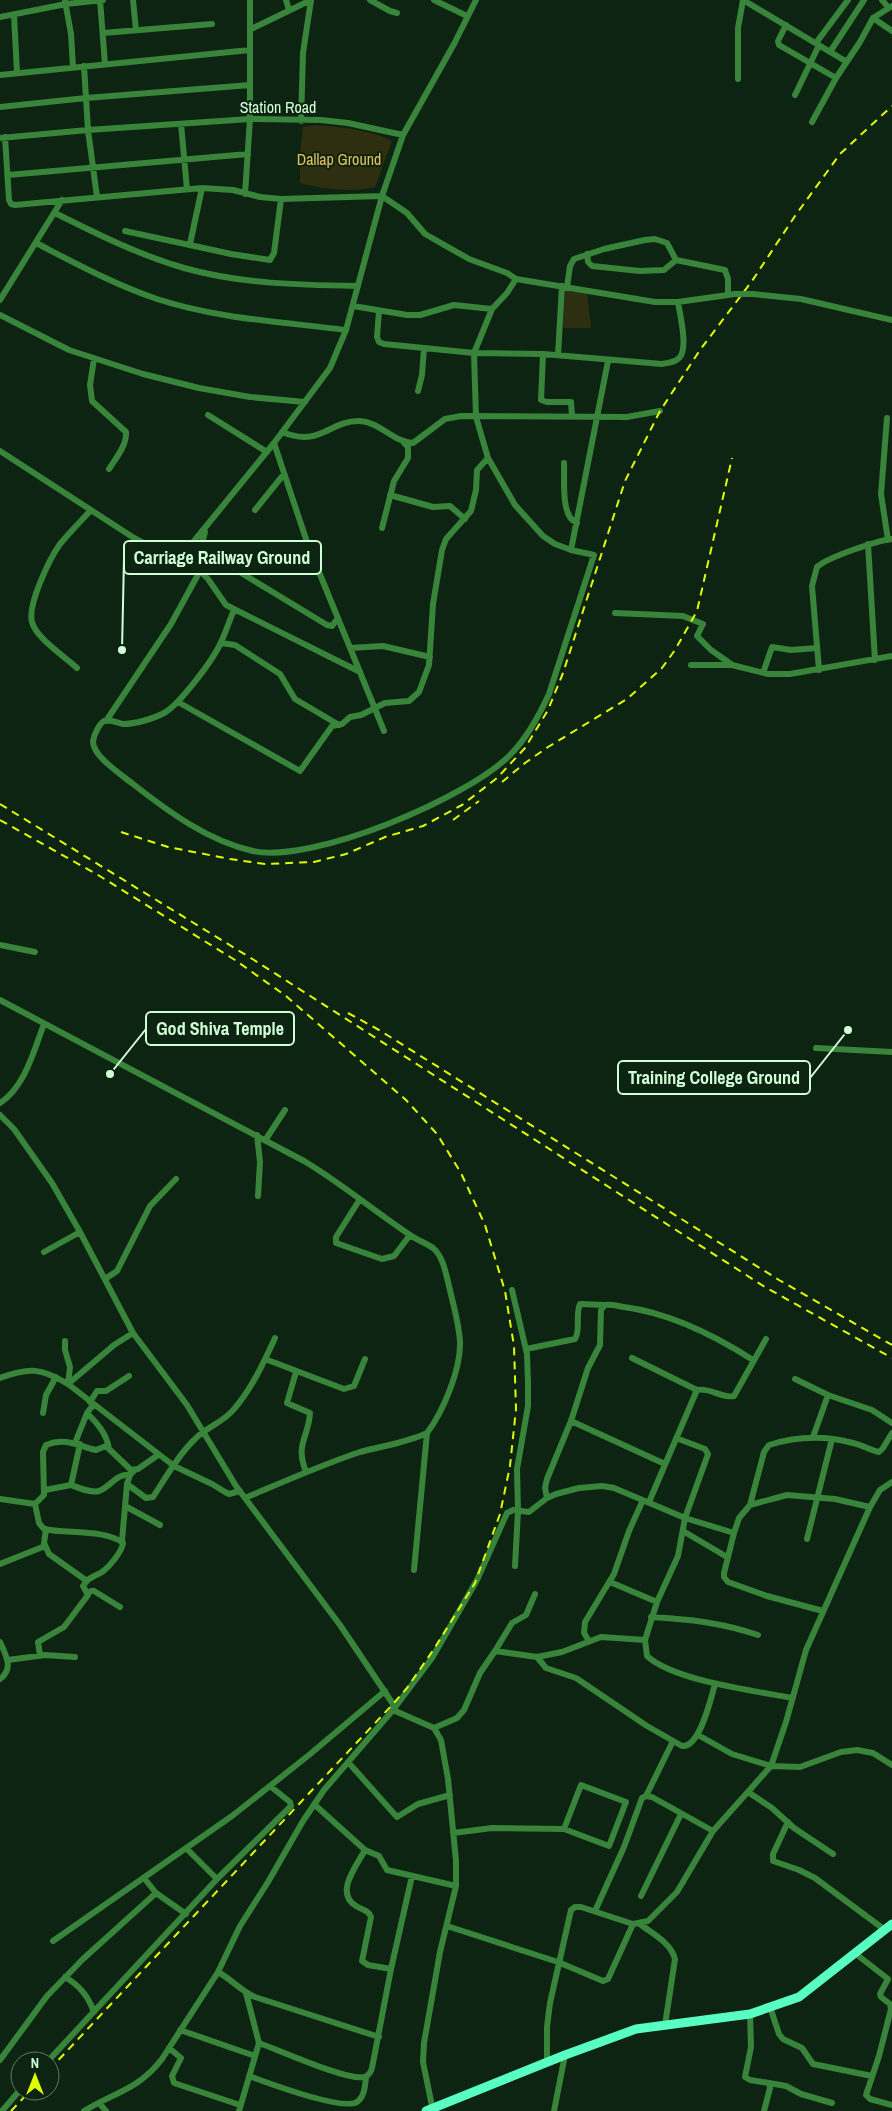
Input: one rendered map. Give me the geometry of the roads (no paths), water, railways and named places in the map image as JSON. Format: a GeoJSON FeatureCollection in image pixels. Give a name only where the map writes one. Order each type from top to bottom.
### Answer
{"type":"FeatureCollection","features":[{"type":"Feature","properties":{"kind":"main road"},"geometry":{"type":"LineString","coordinates":[[430,2110],[547,2062],[636,2029],[750,2014],[800,1997],[889,1927]]}},
{"type":"Feature","properties":{"kind":"street"},"geometry":{"type":"LineString","coordinates":[[0,17],[65,2],[102,0],[105,64]]}},
{"type":"Feature","properties":{"kind":"street"},"geometry":{"type":"LineString","coordinates":[[133,0],[136,30]]}},
{"type":"Feature","properties":{"kind":"street"},"geometry":{"type":"LineString","coordinates":[[245,194],[250,119],[250,0]]}},
{"type":"Feature","properties":{"kind":"street"},"geometry":{"type":"LineString","coordinates":[[286,0],[289,10]]}},
{"type":"Feature","properties":{"kind":"street"},"geometry":{"type":"LineString","coordinates":[[251,29],[311,0],[303,53],[301,121]]}},
{"type":"Feature","properties":{"kind":"street"},"geometry":{"type":"LineString","coordinates":[[370,0],[397,13]]}},
{"type":"Feature","properties":{"kind":"street"},"geometry":{"type":"LineString","coordinates":[[434,0],[467,16]]}},
{"type":"Feature","properties":{"kind":"street"},"geometry":{"type":"LineString","coordinates":[[0,451],[134,538],[158,551],[169,554],[179,553],[190,546],[267,452],[330,368],[346,330],[382,196],[403,135],[476,0]]}},
{"type":"Feature","properties":{"kind":"street"},"geometry":{"type":"LineString","coordinates":[[738,79],[738,28],[743,0],[847,62]]}},
{"type":"Feature","properties":{"kind":"street"},"geometry":{"type":"LineString","coordinates":[[794,94],[818,44],[848,0]]}},
{"type":"Feature","properties":{"kind":"street"},"geometry":{"type":"LineString","coordinates":[[830,52],[864,0]]}},
{"type":"Feature","properties":{"kind":"street"},"geometry":{"type":"LineString","coordinates":[[812,122],[836,78],[860,42],[873,18],[890,6],[882,0]]}},
{"type":"Feature","properties":{"kind":"street"},"geometry":{"type":"LineString","coordinates":[[65,2],[73,67]]}},
{"type":"Feature","properties":{"kind":"street"},"geometry":{"type":"LineString","coordinates":[[14,15],[17,73]]}},
{"type":"Feature","properties":{"kind":"street"},"geometry":{"type":"LineString","coordinates":[[873,18],[892,31]]}},
{"type":"Feature","properties":{"kind":"street"},"geometry":{"type":"LineString","coordinates":[[103,33],[212,24]]}},
{"type":"Feature","properties":{"kind":"street"},"geometry":{"type":"LineString","coordinates":[[786,25],[778,41],[779,45],[836,78]]}},
{"type":"Feature","properties":{"kind":"street"},"geometry":{"type":"LineString","coordinates":[[0,75],[250,50]]}},
{"type":"Feature","properties":{"kind":"street"},"geometry":{"type":"LineString","coordinates":[[84,66],[88,130],[96,197]]}},
{"type":"Feature","properties":{"kind":"street"},"geometry":{"type":"LineString","coordinates":[[0,108],[86,98],[250,85]]}},
{"type":"Feature","properties":{"kind":"street","name":"Station Road"},"geometry":{"type":"LineString","coordinates":[[2,138],[250,119],[348,124],[403,135]]}},
{"type":"Feature","properties":{"kind":"street"},"geometry":{"type":"LineString","coordinates":[[181,124],[187,189]]}},
{"type":"Feature","properties":{"kind":"street"},"geometry":{"type":"LineString","coordinates":[[2,138],[11,204],[202,188],[219,188],[281,199],[382,196],[407,214],[425,234],[469,260],[507,273],[516,279],[655,302],[678,302],[753,294],[801,300],[892,320]]}},
{"type":"Feature","properties":{"kind":"street"},"geometry":{"type":"LineString","coordinates":[[8,175],[248,154]]}},
{"type":"Feature","properties":{"kind":"street"},"geometry":{"type":"LineString","coordinates":[[190,244],[202,188]]}},
{"type":"Feature","properties":{"kind":"street"},"geometry":{"type":"LineString","coordinates":[[125,231],[231,254],[270,260],[274,253],[281,199]]}},
{"type":"Feature","properties":{"kind":"street"},"geometry":{"type":"LineString","coordinates":[[0,300],[62,200]]}},
{"type":"Feature","properties":{"kind":"street"},"geometry":{"type":"LineString","coordinates":[[55,213],[128,249],[185,268],[223,277],[266,283],[358,286]]}},
{"type":"Feature","properties":{"kind":"street"},"geometry":{"type":"LineString","coordinates":[[558,355],[564,286],[574,258],[632,242],[655,238],[667,244],[676,260],[725,270],[731,295]]}},
{"type":"Feature","properties":{"kind":"street"},"geometry":{"type":"LineString","coordinates":[[36,243],[110,280],[157,299],[193,309],[346,330]]}},
{"type":"Feature","properties":{"kind":"street"},"geometry":{"type":"LineString","coordinates":[[587,254],[588,262],[592,266],[624,270],[664,270],[676,260]]}},
{"type":"Feature","properties":{"kind":"street"},"geometry":{"type":"LineString","coordinates":[[234,610],[221,643],[178,702],[163,714],[150,718],[130,723],[106,721],[101,723],[94,735],[93,743],[99,756],[156,802],[208,835],[254,852],[282,852],[313,848],[381,826],[446,797],[488,774],[510,756],[539,716],[549,694],[594,555],[555,544],[543,536],[526,518],[504,488],[488,458],[476,416],[474,353],[492,309],[507,293],[516,279]]}},
{"type":"Feature","properties":{"kind":"street"},"geometry":{"type":"LineString","coordinates":[[379,311],[377,337],[379,342],[384,344],[474,353],[543,354],[662,364],[673,362],[683,352],[684,343],[678,302]]}},
{"type":"Feature","properties":{"kind":"street"},"geometry":{"type":"LineString","coordinates":[[353,306],[420,315],[454,304],[492,309]]}},
{"type":"Feature","properties":{"kind":"street"},"geometry":{"type":"LineString","coordinates":[[0,315],[69,350],[143,374],[199,388],[250,397],[305,402]]}},
{"type":"Feature","properties":{"kind":"street"},"geometry":{"type":"LineString","coordinates":[[418,391],[422,375],[424,348]]}},
{"type":"Feature","properties":{"kind":"street"},"geometry":{"type":"LineString","coordinates":[[543,354],[541,400],[547,402],[571,402],[572,416]]}},
{"type":"Feature","properties":{"kind":"street"},"geometry":{"type":"LineString","coordinates":[[94,359],[90,385],[92,401],[126,432],[124,445],[109,469]]}},
{"type":"Feature","properties":{"kind":"street"},"geometry":{"type":"LineString","coordinates":[[571,550],[608,360]]}},
{"type":"Feature","properties":{"kind":"street"},"geometry":{"type":"LineString","coordinates":[[404,443],[413,443],[445,419],[461,416],[627,417],[660,410]]}},
{"type":"Feature","properties":{"kind":"street"},"geometry":{"type":"LineString","coordinates":[[208,415],[267,452]]}},
{"type":"Feature","properties":{"kind":"street"},"geometry":{"type":"LineString","coordinates":[[818,670],[812,586],[817,567],[868,544],[890,539],[881,494],[887,418]]}},
{"type":"Feature","properties":{"kind":"street"},"geometry":{"type":"LineString","coordinates":[[282,432],[295,437],[306,438],[347,423],[362,421],[370,423],[404,443],[408,447],[408,458],[394,482],[382,528]]}},
{"type":"Feature","properties":{"kind":"street"},"geometry":{"type":"LineString","coordinates":[[274,443],[308,545],[384,730]]}},
{"type":"Feature","properties":{"kind":"street"},"geometry":{"type":"LineString","coordinates":[[178,702],[298,771],[303,769],[328,728],[339,725],[350,717],[385,703],[401,702],[414,698],[423,685],[430,657],[434,599],[442,550],[446,539],[471,511],[478,470],[488,458]]}},
{"type":"Feature","properties":{"kind":"street"},"geometry":{"type":"LineString","coordinates":[[564,463],[567,513],[572,521],[577,522]]}},
{"type":"Feature","properties":{"kind":"street"},"geometry":{"type":"LineString","coordinates":[[255,510],[284,474]]}},
{"type":"Feature","properties":{"kind":"street"},"geometry":{"type":"LineString","coordinates":[[390,494],[433,507],[450,506],[465,519]]}},
{"type":"Feature","properties":{"kind":"street"},"geometry":{"type":"LineString","coordinates":[[77,668],[36,631],[31,614],[32,605],[59,545],[91,510]]}},
{"type":"Feature","properties":{"kind":"street"},"geometry":{"type":"LineString","coordinates":[[207,526],[197,563],[200,571],[212,584],[226,605],[360,672]]}},
{"type":"Feature","properties":{"kind":"street"},"geometry":{"type":"LineString","coordinates":[[868,544],[875,660]]}},
{"type":"Feature","properties":{"kind":"street"},"geometry":{"type":"LineString","coordinates":[[106,721],[171,624],[200,571]]}},
{"type":"Feature","properties":{"kind":"street"},"geometry":{"type":"LineString","coordinates":[[238,571],[327,625],[332,626],[338,618]]}},
{"type":"Feature","properties":{"kind":"street"},"geometry":{"type":"LineString","coordinates":[[615,613],[683,616],[693,619],[702,624],[697,636],[711,650],[732,664]]}},
{"type":"Feature","properties":{"kind":"street"},"geometry":{"type":"LineString","coordinates":[[221,643],[235,645],[280,674],[295,699],[339,725]]}},
{"type":"Feature","properties":{"kind":"street"},"geometry":{"type":"LineString","coordinates":[[350,648],[383,646],[430,657]]}},
{"type":"Feature","properties":{"kind":"street"},"geometry":{"type":"LineString","coordinates":[[764,673],[772,647],[791,650],[817,648]]}},
{"type":"Feature","properties":{"kind":"street"},"geometry":{"type":"LineString","coordinates":[[691,664],[732,664],[764,673],[790,674],[892,656]]}},
{"type":"Feature","properties":{"kind":"street"},"geometry":{"type":"LineString","coordinates":[[0,945],[35,952]]}},
{"type":"Feature","properties":{"kind":"street"},"geometry":{"type":"LineString","coordinates":[[0,1000],[266,1139],[324,1172],[410,1235],[433,1248],[440,1258],[458,1321],[460,1344],[448,1394],[436,1421],[427,1433],[416,1438],[360,1452],[245,1498]]}},
{"type":"Feature","properties":{"kind":"street"},"geometry":{"type":"LineString","coordinates":[[0,1103],[15,1089],[29,1062],[44,1024]]}},
{"type":"Feature","properties":{"kind":"street"},"geometry":{"type":"LineString","coordinates":[[816,1048],[892,1052]]}},
{"type":"Feature","properties":{"kind":"street"},"geometry":{"type":"LineString","coordinates":[[266,1139],[285,1110]]}},
{"type":"Feature","properties":{"kind":"street"},"geometry":{"type":"LineString","coordinates":[[0,1114],[32,1153],[80,1232],[133,1333],[187,1405],[240,1491],[340,1625],[385,1691],[393,1704],[393,1710]]}},
{"type":"Feature","properties":{"kind":"street"},"geometry":{"type":"LineString","coordinates":[[257,1135],[260,1162],[258,1196]]}},
{"type":"Feature","properties":{"kind":"street"},"geometry":{"type":"LineString","coordinates":[[105,1279],[117,1270],[150,1206],[176,1179]]}},
{"type":"Feature","properties":{"kind":"street"},"geometry":{"type":"LineString","coordinates":[[360,1199],[336,1237],[336,1243],[382,1259],[394,1256],[410,1235]]}},
{"type":"Feature","properties":{"kind":"street"},"geometry":{"type":"LineString","coordinates":[[44,1252],[80,1232]]}},
{"type":"Feature","properties":{"kind":"street"},"geometry":{"type":"LineString","coordinates":[[512,1290],[526,1349],[528,1406],[517,1470],[518,1511],[515,1566]]}},
{"type":"Feature","properties":{"kind":"street"},"geometry":{"type":"LineString","coordinates":[[526,1349],[575,1339],[578,1332],[580,1304],[605,1305],[638,1309],[662,1315],[714,1337],[753,1360]]}},
{"type":"Feature","properties":{"kind":"street"},"geometry":{"type":"LineString","coordinates":[[547,1498],[545,1488],[547,1479],[571,1421],[588,1368],[600,1345],[601,1310],[605,1305]]}},
{"type":"Feature","properties":{"kind":"street"},"geometry":{"type":"LineString","coordinates":[[68,1384],[102,1354],[133,1333]]}},
{"type":"Feature","properties":{"kind":"street"},"geometry":{"type":"LineString","coordinates":[[127,1484],[146,1498],[151,1498],[190,1445],[203,1432],[225,1419],[236,1408],[275,1338]]}},
{"type":"Feature","properties":{"kind":"street"},"geometry":{"type":"LineString","coordinates":[[632,1358],[696,1390],[704,1389],[732,1397],[766,1339]]}},
{"type":"Feature","properties":{"kind":"street"},"geometry":{"type":"LineString","coordinates":[[65,1341],[64,1350],[70,1367],[68,1384]]}},
{"type":"Feature","properties":{"kind":"street"},"geometry":{"type":"LineString","coordinates":[[265,1359],[334,1386],[351,1389],[357,1382],[365,1359]]}},
{"type":"Feature","properties":{"kind":"street"},"geometry":{"type":"LineString","coordinates":[[0,1378],[29,1370],[39,1370],[56,1376],[174,1466],[229,1494],[240,1491]]}},
{"type":"Feature","properties":{"kind":"street"},"geometry":{"type":"LineString","coordinates":[[296,1372],[287,1403],[310,1414],[301,1446],[301,1458],[306,1472]]}},
{"type":"Feature","properties":{"kind":"street"},"geometry":{"type":"LineString","coordinates":[[43,1413],[46,1395],[56,1376]]}},
{"type":"Feature","properties":{"kind":"street"},"geometry":{"type":"LineString","coordinates":[[71,1485],[77,1443],[87,1412],[97,1392],[106,1391],[129,1376]]}},
{"type":"Feature","properties":{"kind":"street"},"geometry":{"type":"LineString","coordinates":[[795,1379],[828,1395],[872,1410],[892,1423]]}},
{"type":"Feature","properties":{"kind":"street"},"geometry":{"type":"LineString","coordinates":[[589,1641],[584,1633],[585,1622],[610,1582],[646,1501],[665,1464],[696,1390]]}},
{"type":"Feature","properties":{"kind":"street"},"geometry":{"type":"LineString","coordinates":[[813,1437],[828,1395]]}},
{"type":"Feature","properties":{"kind":"street"},"geometry":{"type":"LineString","coordinates":[[87,1412],[100,1427],[109,1449]]}},
{"type":"Feature","properties":{"kind":"street"},"geometry":{"type":"LineString","coordinates":[[571,1421],[665,1464]]}},
{"type":"Feature","properties":{"kind":"street"},"geometry":{"type":"LineString","coordinates":[[414,1570],[427,1433]]}},
{"type":"Feature","properties":{"kind":"street"},"geometry":{"type":"LineString","coordinates":[[823,1611],[767,1596],[728,1582],[724,1578],[727,1557],[734,1533],[739,1518],[750,1504],[764,1452],[769,1445],[801,1437],[813,1437],[850,1442],[879,1452],[892,1433]]}},
{"type":"Feature","properties":{"kind":"street"},"geometry":{"type":"LineString","coordinates":[[676,1438],[705,1449],[708,1454],[685,1518],[678,1556],[657,1602],[645,1640],[645,1650],[651,1660],[691,1677],[715,1684],[793,1698]]}},
{"type":"Feature","properties":{"kind":"street"},"geometry":{"type":"LineString","coordinates":[[807,1539],[832,1439]]}},
{"type":"Feature","properties":{"kind":"street"},"geometry":{"type":"LineString","coordinates":[[0,1499],[35,1504],[42,1499],[44,1490],[44,1448],[51,1443],[77,1443],[94,1450],[98,1450],[103,1446],[109,1449],[132,1473]]}},
{"type":"Feature","properties":{"kind":"street"},"geometry":{"type":"LineString","coordinates":[[44,1490],[71,1485],[98,1491],[123,1475],[132,1473],[158,1455]]}},
{"type":"Feature","properties":{"kind":"street"},"geometry":{"type":"LineString","coordinates":[[88,1593],[83,1586],[93,1575],[103,1571],[123,1546],[127,1484],[132,1473]]}},
{"type":"Feature","properties":{"kind":"street"},"geometry":{"type":"LineString","coordinates":[[447,1926],[558,1962],[600,1981],[606,1981],[637,1924],[648,1921],[677,1892],[713,1831],[771,1766],[806,1650],[870,1507],[880,1490],[892,1482]]}},
{"type":"Feature","properties":{"kind":"street"},"geometry":{"type":"LineString","coordinates":[[84,2111],[130,2088],[154,2069],[169,2048],[218,1972],[240,1926],[303,1821],[348,1762],[393,1710],[432,1658],[477,1580],[510,1510],[529,1512],[547,1498],[566,1490],[602,1486],[614,1488],[685,1518],[734,1533]]}},
{"type":"Feature","properties":{"kind":"street"},"geometry":{"type":"LineString","coordinates":[[750,1504],[788,1495],[854,1501],[870,1507]]}},
{"type":"Feature","properties":{"kind":"street"},"geometry":{"type":"LineString","coordinates":[[35,1504],[41,1527],[122,1541]]}},
{"type":"Feature","properties":{"kind":"street"},"geometry":{"type":"LineString","coordinates":[[125,1506],[160,1525]]}},
{"type":"Feature","properties":{"kind":"street"},"geometry":{"type":"LineString","coordinates":[[46,1529],[45,1546],[49,1554],[76,1571],[87,1581]]}},
{"type":"Feature","properties":{"kind":"street"},"geometry":{"type":"LineString","coordinates":[[683,1531],[727,1557]]}},
{"type":"Feature","properties":{"kind":"street"},"geometry":{"type":"LineString","coordinates":[[0,1564],[45,1546]]}},
{"type":"Feature","properties":{"kind":"street"},"geometry":{"type":"LineString","coordinates":[[610,1582],[657,1602]]}},
{"type":"Feature","properties":{"kind":"street"},"geometry":{"type":"LineString","coordinates":[[40,1655],[38,1642],[64,1627],[88,1593],[92,1591],[120,1607]]}},
{"type":"Feature","properties":{"kind":"street"},"geometry":{"type":"LineString","coordinates":[[434,1728],[449,1723],[464,1710],[480,1673],[512,1623],[526,1615],[535,1594]]}},
{"type":"Feature","properties":{"kind":"street"},"geometry":{"type":"LineString","coordinates":[[652,1618],[702,1620],[720,1623],[758,1635]]}},
{"type":"Feature","properties":{"kind":"street"},"geometry":{"type":"LineString","coordinates":[[495,1652],[536,1656],[562,1652],[601,1637],[645,1640]]}},
{"type":"Feature","properties":{"kind":"street"},"geometry":{"type":"LineString","coordinates":[[0,1642],[8,1660],[7,1672],[0,1679]]}},
{"type":"Feature","properties":{"kind":"street"},"geometry":{"type":"LineString","coordinates":[[8,1660],[40,1655],[75,1657]]}},
{"type":"Feature","properties":{"kind":"street"},"geometry":{"type":"LineString","coordinates":[[536,1656],[546,1668],[576,1678],[647,1726],[686,1747],[698,1735],[715,1684]]}},
{"type":"Feature","properties":{"kind":"street"},"geometry":{"type":"LineString","coordinates":[[53,1941],[186,1848],[270,1786],[385,1691]]}},
{"type":"Feature","properties":{"kind":"street"},"geometry":{"type":"LineString","coordinates":[[393,1710],[434,1728],[441,1740],[450,1795],[457,1868],[456,1886],[424,2043],[423,2062],[430,2110]]}},
{"type":"Feature","properties":{"kind":"street"},"geometry":{"type":"LineString","coordinates":[[698,1735],[732,1754],[771,1766],[800,1767],[840,1752],[857,1750],[874,1753],[892,1764]]}},
{"type":"Feature","properties":{"kind":"street"},"geometry":{"type":"LineString","coordinates":[[595,1911],[624,1847],[642,1798],[646,1796],[673,1741]]}},
{"type":"Feature","properties":{"kind":"street"},"geometry":{"type":"LineString","coordinates":[[348,1762],[397,1817],[418,1804],[450,1795]]}},
{"type":"Feature","properties":{"kind":"street"},"geometry":{"type":"LineString","coordinates":[[453,1833],[492,1828],[564,1829],[609,1846],[626,1802],[580,1784],[564,1829]]}},
{"type":"Feature","properties":{"kind":"street"},"geometry":{"type":"LineString","coordinates":[[57,2051],[217,1879],[291,1806],[290,1802],[270,1786]]}},
{"type":"Feature","properties":{"kind":"street"},"geometry":{"type":"LineString","coordinates":[[748,1792],[833,1854]]}},
{"type":"Feature","properties":{"kind":"street"},"geometry":{"type":"LineString","coordinates":[[646,1796],[652,1796],[713,1831]]}},
{"type":"Feature","properties":{"kind":"street"},"geometry":{"type":"LineString","coordinates":[[315,1805],[365,1850],[379,1856],[387,1870],[456,1886]]}},
{"type":"Feature","properties":{"kind":"street"},"geometry":{"type":"LineString","coordinates":[[641,1896],[681,1814]]}},
{"type":"Feature","properties":{"kind":"street"},"geometry":{"type":"LineString","coordinates":[[788,1822],[773,1854],[773,1861],[815,1878],[889,1927]]}},
{"type":"Feature","properties":{"kind":"street"},"geometry":{"type":"LineString","coordinates":[[186,1848],[217,1879]]}},
{"type":"Feature","properties":{"kind":"street"},"geometry":{"type":"LineString","coordinates":[[365,1850],[350,1878],[346,1891],[354,1905],[367,1912],[371,1918],[362,1961],[368,1965],[391,1969]]}},
{"type":"Feature","properties":{"kind":"street"},"geometry":{"type":"LineString","coordinates":[[249,2076],[308,2096],[352,2104],[359,2101],[363,2095],[366,2076],[372,2068],[391,1969],[412,1876]]}},
{"type":"Feature","properties":{"kind":"street"},"geometry":{"type":"LineString","coordinates":[[144,1878],[156,1894],[186,1914]]}},
{"type":"Feature","properties":{"kind":"street"},"geometry":{"type":"LineString","coordinates":[[0,2060],[41,2004],[65,1977],[156,1894]]}},
{"type":"Feature","properties":{"kind":"street"},"geometry":{"type":"LineString","coordinates":[[547,2062],[546,2027],[558,1962],[571,1910],[575,1907],[581,1907],[637,1924],[673,1951],[675,1959],[665,2025]]}},
{"type":"Feature","properties":{"kind":"street"},"geometry":{"type":"LineString","coordinates":[[856,1954],[888,1979],[880,1996],[891,2006],[866,2093],[867,2098],[892,2105]]}},
{"type":"Feature","properties":{"kind":"street"},"geometry":{"type":"LineString","coordinates":[[218,1972],[246,1993],[379,2037]]}},
{"type":"Feature","properties":{"kind":"street"},"geometry":{"type":"LineString","coordinates":[[65,1977],[78,1985],[86,1995],[94,2012]]}},
{"type":"Feature","properties":{"kind":"street"},"geometry":{"type":"LineString","coordinates":[[169,2048],[180,2058],[172,2076],[174,2083],[239,2108],[259,2043],[246,1993]]}},
{"type":"Feature","properties":{"kind":"street"},"geometry":{"type":"LineString","coordinates":[[770,2007],[779,2034],[783,2039],[802,2048],[813,2064],[872,2076]]}},
{"type":"Feature","properties":{"kind":"street"},"geometry":{"type":"LineString","coordinates":[[750,2014],[751,2047],[745,2077],[750,2080],[786,2086],[801,2094],[832,2103]]}},
{"type":"Feature","properties":{"kind":"street"},"geometry":{"type":"LineString","coordinates":[[180,2030],[255,2056]]}},
{"type":"Feature","properties":{"kind":"street"},"geometry":{"type":"LineString","coordinates":[[259,2043],[339,2072],[359,2077],[366,2076]]}},
{"type":"Feature","properties":{"kind":"street"},"geometry":{"type":"LineString","coordinates":[[554,2111],[565,2055]]}},
{"type":"Feature","properties":{"kind":"street"},"geometry":{"type":"LineString","coordinates":[[764,2111],[770,2088],[769,2083]]}},
{"type":"Feature","properties":{"kind":"street"},"geometry":{"type":"LineString","coordinates":[[2,2111],[11,2101]]}},
{"type":"Feature","properties":{"kind":"street"},"geometry":{"type":"LineString","coordinates":[[99,2103],[106,2111]]}},
{"type":"Feature","properties":{"kind":"railway"},"geometry":{"type":"LineString","coordinates":[[121,832],[168,847],[230,859],[265,864],[314,862],[346,854],[385,837],[423,826],[462,805],[497,778],[525,748],[548,710],[563,673],[625,481],[660,411],[700,350],[752,281],[795,216],[840,154],[892,106]]}},
{"type":"Feature","properties":{"kind":"railway"},"geometry":{"type":"LineString","coordinates":[[502,782],[548,747],[627,699],[662,668],[675,650],[697,611],[732,458]]}},
{"type":"Feature","properties":{"kind":"railway"},"geometry":{"type":"LineString","coordinates":[[453,820],[479,801]]}},
{"type":"Feature","properties":{"kind":"railway"},"geometry":{"type":"LineString","coordinates":[[0,804],[254,960],[765,1287],[892,1358]]}},
{"type":"Feature","properties":{"kind":"railway"},"geometry":{"type":"LineString","coordinates":[[0,820],[98,875],[235,960],[286,996],[406,1100],[437,1134],[461,1173],[485,1225],[505,1291],[514,1346],[516,1409],[510,1466],[500,1514],[475,1583],[434,1649],[407,1688],[393,1704],[60,2058]]}},
{"type":"Feature","properties":{"kind":"railway"},"geometry":{"type":"LineString","coordinates":[[348,1013],[379,1030],[779,1280],[892,1345]]}},
{"type":"Feature","properties":{"kind":"railway"},"geometry":{"type":"LineString","coordinates":[[11,2111],[20,2101]]}},
{"type":"Feature","properties":{"kind":"place","name":"Carriage Railway Ground"},"geometry":{"type":"Point","coordinates":[122,650]}},
{"type":"Feature","properties":{"kind":"place","name":"Training College Ground"},"geometry":{"type":"Point","coordinates":[848,1030]}},
{"type":"Feature","properties":{"kind":"place","name":"God Shiva Temple"},"geometry":{"type":"Point","coordinates":[110,1074]}},
{"type":"Feature","properties":{"kind":"park label","name":"Dallap Ground"},"geometry":{"type":"Point","coordinates":[339,159]}}]}
